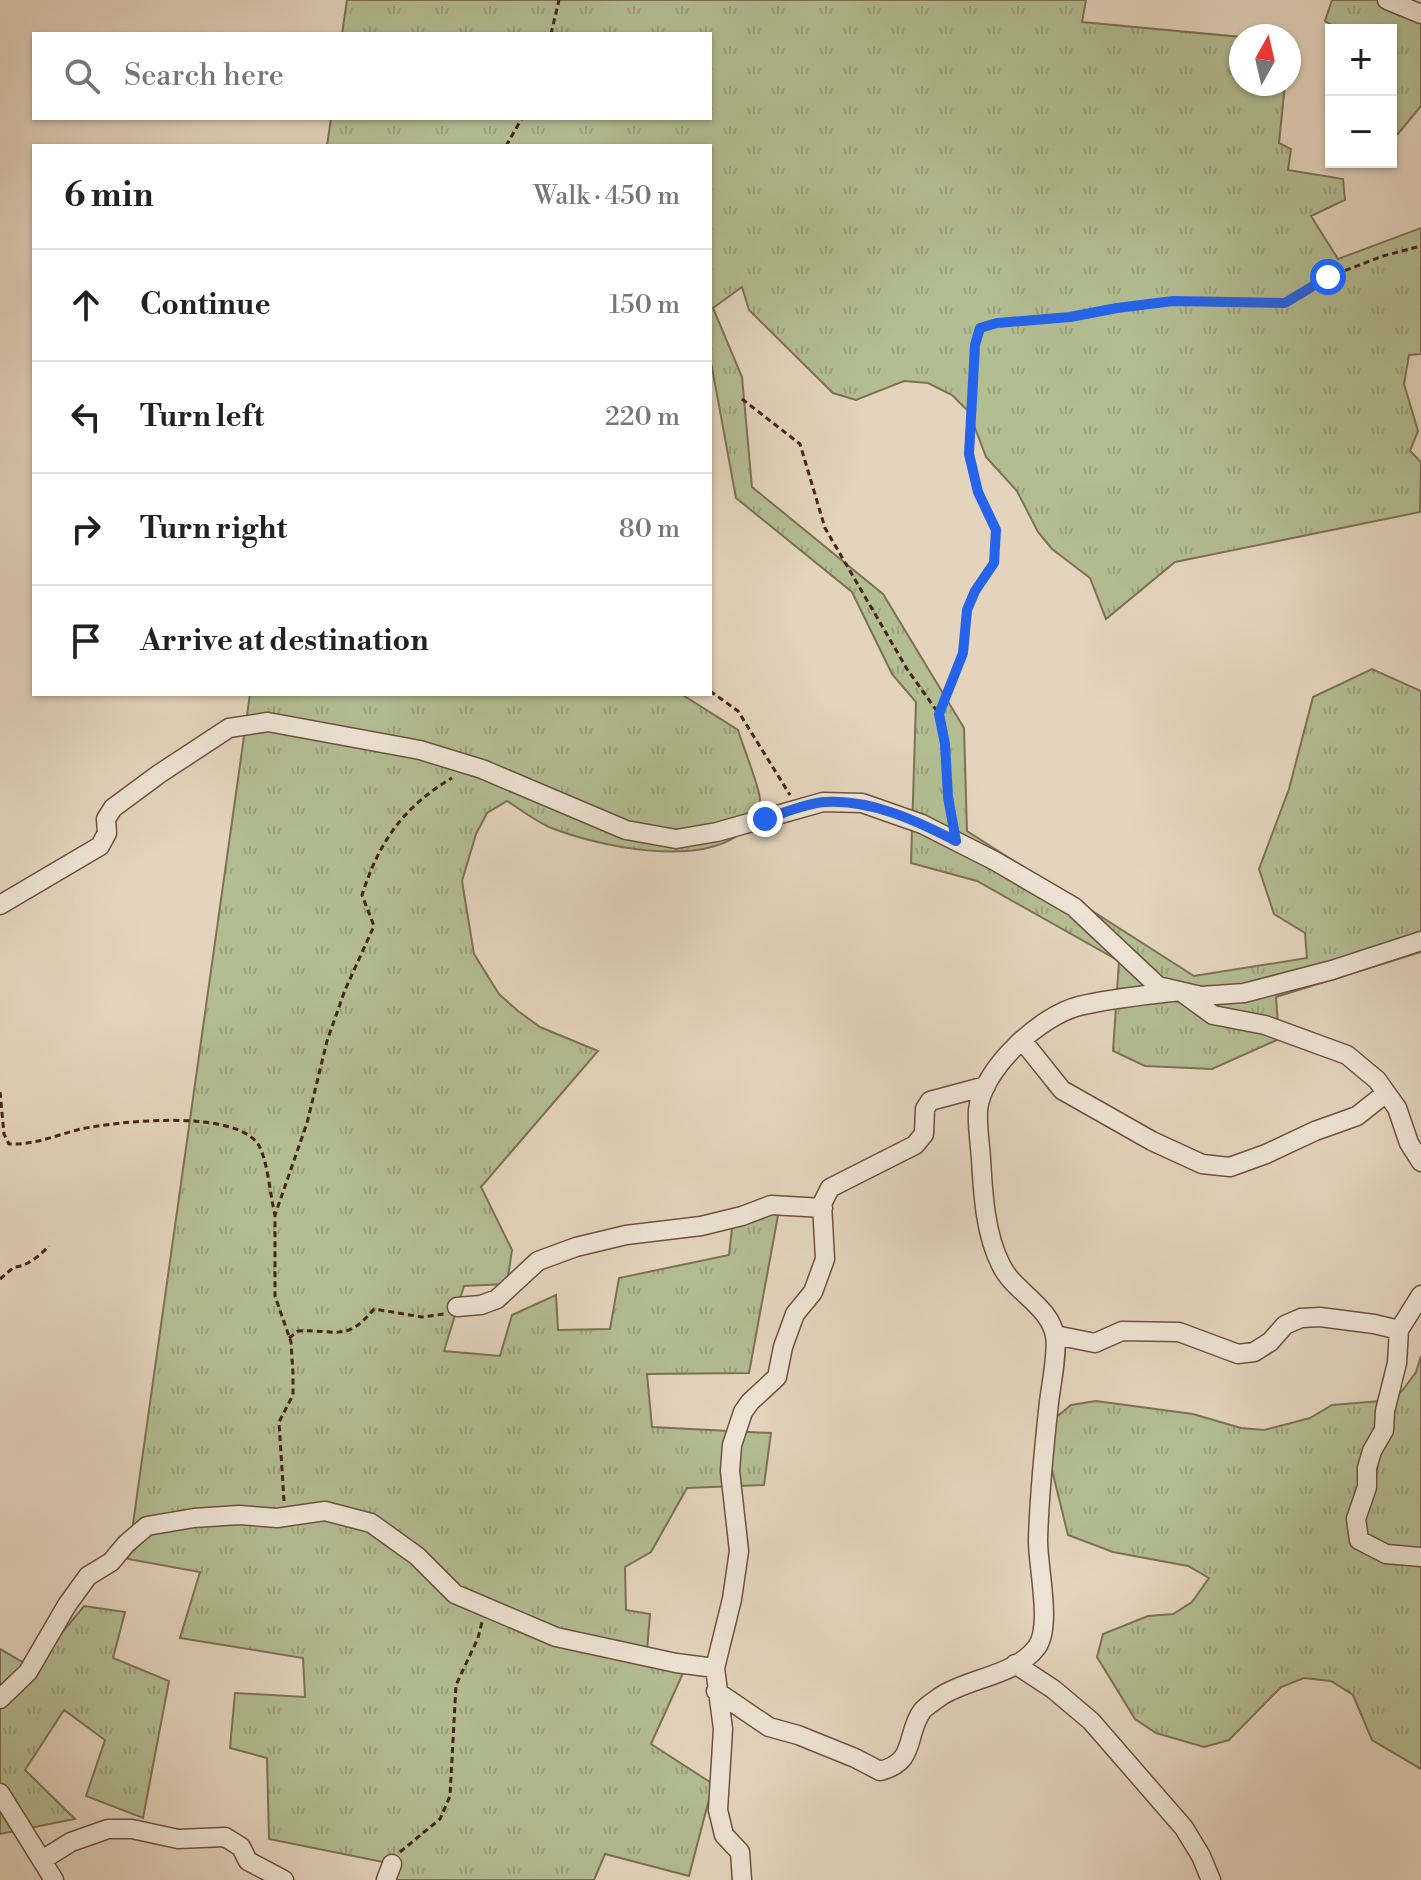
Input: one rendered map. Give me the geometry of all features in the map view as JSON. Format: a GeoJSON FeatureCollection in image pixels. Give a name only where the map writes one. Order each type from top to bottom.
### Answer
{"type":"FeatureCollection","features":[{"type":"Feature","properties":{"kind":"street"},"geometry":{"type":"LineString","coordinates":[[1387,0],[1421,14]]}},
{"type":"Feature","properties":{"kind":"street"},"geometry":{"type":"LineString","coordinates":[[0,905],[100,846],[107,833],[106,819],[113,808],[159,774],[229,728],[268,722],[420,750],[473,766],[626,830],[676,839],[717,832],[823,802],[862,803],[922,824],[1074,907],[1158,986],[1201,996],[1244,993],[1332,970],[1421,941]]}},
{"type":"Feature","properties":{"kind":"street"},"geometry":{"type":"LineString","coordinates":[[716,1691],[769,1727],[798,1735],[880,1771],[895,1768],[907,1752],[922,1711],[941,1696],[968,1682],[1024,1661],[1038,1645],[1045,1625],[1038,1563],[1039,1509],[1055,1335],[1041,1309],[1018,1288],[1001,1266],[990,1234],[982,1180],[978,1110],[986,1086],[1003,1059],[1031,1032],[1076,1007],[1180,991],[1213,1015],[1265,1025],[1347,1055],[1377,1080],[1397,1108],[1409,1143],[1421,1162]]}},
{"type":"Feature","properties":{"kind":"street"},"geometry":{"type":"LineString","coordinates":[[1022,1040],[1062,1090],[1152,1141],[1202,1164],[1230,1167],[1266,1154],[1357,1116],[1386,1093]]}},
{"type":"Feature","properties":{"kind":"street"},"geometry":{"type":"LineString","coordinates":[[742,1880],[740,1852],[724,1835],[718,1810],[723,1729],[715,1668],[732,1599],[739,1551],[730,1471],[732,1445],[743,1412],[777,1377],[783,1347],[795,1314],[813,1292],[825,1259],[823,1208],[830,1188],[915,1145],[924,1134],[925,1109],[930,1101],[986,1086]]}},
{"type":"Feature","properties":{"kind":"street"},"geometry":{"type":"LineString","coordinates":[[457,1307],[481,1305],[497,1299],[538,1261],[576,1247],[626,1235],[701,1226],[771,1205],[823,1208]]}},
{"type":"Feature","properties":{"kind":"street"},"geometry":{"type":"LineString","coordinates":[[1421,1295],[1399,1330],[1397,1363],[1385,1411],[1384,1430],[1372,1451],[1367,1468],[1367,1487],[1356,1519],[1359,1540],[1386,1554],[1421,1557]]}},
{"type":"Feature","properties":{"kind":"street"},"geometry":{"type":"LineString","coordinates":[[1055,1335],[1095,1343],[1122,1331],[1179,1332],[1238,1354],[1254,1352],[1270,1342],[1285,1325],[1301,1318],[1320,1317],[1399,1330]]}},
{"type":"Feature","properties":{"kind":"street"},"geometry":{"type":"LineString","coordinates":[[0,1699],[28,1672],[67,1605],[88,1576],[111,1562],[147,1526],[194,1518],[239,1515],[277,1518],[325,1511],[371,1523],[417,1556],[455,1594],[556,1637],[676,1663],[715,1668]]}},
{"type":"Feature","properties":{"kind":"street"},"geometry":{"type":"LineString","coordinates":[[1015,1664],[1053,1689],[1091,1721],[1184,1828],[1211,1880]]}},
{"type":"Feature","properties":{"kind":"street"},"geometry":{"type":"LineString","coordinates":[[0,1793],[54,1880]]}},
{"type":"Feature","properties":{"kind":"street"},"geometry":{"type":"LineString","coordinates":[[42,1860],[71,1842],[108,1829],[132,1829],[178,1839],[225,1837],[241,1847],[248,1861],[284,1880]]}},
{"type":"Feature","properties":{"kind":"path"},"geometry":{"type":"LineString","coordinates":[[551,32],[559,0]]}},
{"type":"Feature","properties":{"kind":"path"},"geometry":{"type":"LineString","coordinates":[[507,144],[521,120]]}},
{"type":"Feature","properties":{"kind":"path"},"geometry":{"type":"LineString","coordinates":[[939,714],[963,653],[967,610],[975,591],[994,563],[996,530],[978,492],[969,454],[975,345],[980,328],[997,323],[1070,317],[1173,301],[1285,303],[1328,277],[1383,256],[1421,246]]}},
{"type":"Feature","properties":{"kind":"path"},"geometry":{"type":"LineString","coordinates":[[742,399],[800,444],[825,528],[907,669],[939,714],[956,841]]}},
{"type":"Feature","properties":{"kind":"path"},"geometry":{"type":"LineString","coordinates":[[712,692],[738,711],[798,809]]}},
{"type":"Feature","properties":{"kind":"path"},"geometry":{"type":"LineString","coordinates":[[275,1215],[307,1123],[327,1041],[345,990],[374,926],[362,895],[371,867],[389,835],[412,807],[473,766]]}},
{"type":"Feature","properties":{"kind":"path"},"geometry":{"type":"LineString","coordinates":[[0,1092],[4,1134],[9,1144],[27,1145],[80,1129],[181,1119],[245,1131],[259,1145],[275,1215],[275,1296],[289,1338],[293,1395],[279,1422],[283,1498],[287,1516]]}},
{"type":"Feature","properties":{"kind":"path"},"geometry":{"type":"LineString","coordinates":[[0,1279],[14,1267],[34,1259],[49,1246]]}},
{"type":"Feature","properties":{"kind":"path"},"geometry":{"type":"LineString","coordinates":[[289,1338],[298,1331],[338,1333],[354,1330],[374,1309],[422,1317],[441,1315],[457,1307]]}},
{"type":"Feature","properties":{"kind":"path"},"geometry":{"type":"LineString","coordinates":[[389,1872],[401,1850],[440,1819],[450,1796],[456,1685],[478,1638],[485,1607]]}},
{"type":"Feature","properties":{"kind":"green space"},"geometry":{"type":"Polygon","coordinates":[[[347,0],[1086,0],[1082,22],[1229,36],[1229,96],[1284,96],[1279,143],[1291,149],[1288,170],[1343,179],[1345,200],[1311,216],[1338,259],[1421,228],[1421,354],[1409,355],[1404,384],[1418,431],[1410,451],[1421,462],[1420,512],[1175,562],[1106,619],[1090,578],[1052,549],[1038,532],[1017,491],[986,457],[969,412],[952,395],[928,383],[904,381],[856,400],[833,393],[749,310],[742,287],[713,308],[742,377],[752,487],[883,594],[964,728],[967,831],[1194,976],[1307,958],[1305,933],[1274,914],[1259,869],[1289,789],[1313,697],[1372,669],[1421,691],[1421,952],[1276,997],[1279,1039],[1212,1069],[1145,1066],[1113,1051],[1119,961],[977,881],[911,863],[916,702],[892,674],[852,592],[736,498],[712,368],[712,144],[327,144],[331,120],[712,120],[712,32],[342,32],[347,0]]]}},
{"type":"Feature","properties":{"kind":"green space"},"geometry":{"type":"Polygon","coordinates":[[[1332,0],[1410,0],[1421,5],[1421,106],[1398,134],[1397,24],[1330,24],[1325,21],[1332,0]]]}},
{"type":"Feature","properties":{"kind":"green space"},"geometry":{"type":"Polygon","coordinates":[[[250,696],[684,696],[738,730],[760,804],[746,828],[725,843],[676,851],[620,847],[549,827],[507,801],[487,813],[476,834],[462,881],[474,954],[499,994],[540,1027],[598,1051],[481,1187],[512,1250],[507,1284],[464,1286],[444,1351],[500,1356],[512,1315],[556,1295],[558,1330],[610,1329],[619,1278],[729,1255],[734,1211],[779,1210],[749,1373],[647,1374],[652,1427],[771,1433],[764,1485],[687,1488],[651,1552],[625,1567],[626,1610],[650,1614],[646,1663],[684,1671],[651,1744],[713,1784],[689,1876],[605,1854],[594,1880],[396,1880],[398,1865],[269,1839],[267,1758],[230,1748],[235,1693],[305,1697],[303,1658],[180,1638],[200,1572],[128,1559],[250,696]]]}},
{"type":"Feature","properties":{"kind":"green space"},"geometry":{"type":"Polygon","coordinates":[[[1421,1356],[1421,1769],[1372,1740],[1353,1695],[1331,1681],[1304,1678],[1281,1687],[1229,1740],[1204,1747],[1156,1733],[1135,1719],[1097,1657],[1103,1634],[1148,1616],[1173,1614],[1192,1602],[1209,1578],[1188,1566],[1113,1552],[1068,1535],[1051,1466],[1054,1419],[1071,1405],[1096,1401],[1193,1414],[1241,1428],[1264,1430],[1310,1418],[1332,1405],[1381,1401],[1402,1391],[1416,1372],[1421,1356]]]}},
{"type":"Feature","properties":{"kind":"green space"},"geometry":{"type":"Polygon","coordinates":[[[84,1606],[125,1612],[113,1658],[169,1681],[143,1818],[86,1796],[105,1740],[64,1710],[25,1770],[75,1819],[0,1834],[0,1649],[33,1668],[84,1606]]]}},
{"type":"Feature","properties":{"kind":"route"},"geometry":{"type":"LineString","coordinates":[[765,819],[823,802],[862,803],[922,824],[956,841],[939,714],[963,653],[967,610],[975,591],[994,563],[996,530],[978,492],[969,454],[970,401],[975,345],[980,328],[997,323],[1070,317],[1173,301],[1285,303],[1328,277]]}}]}
